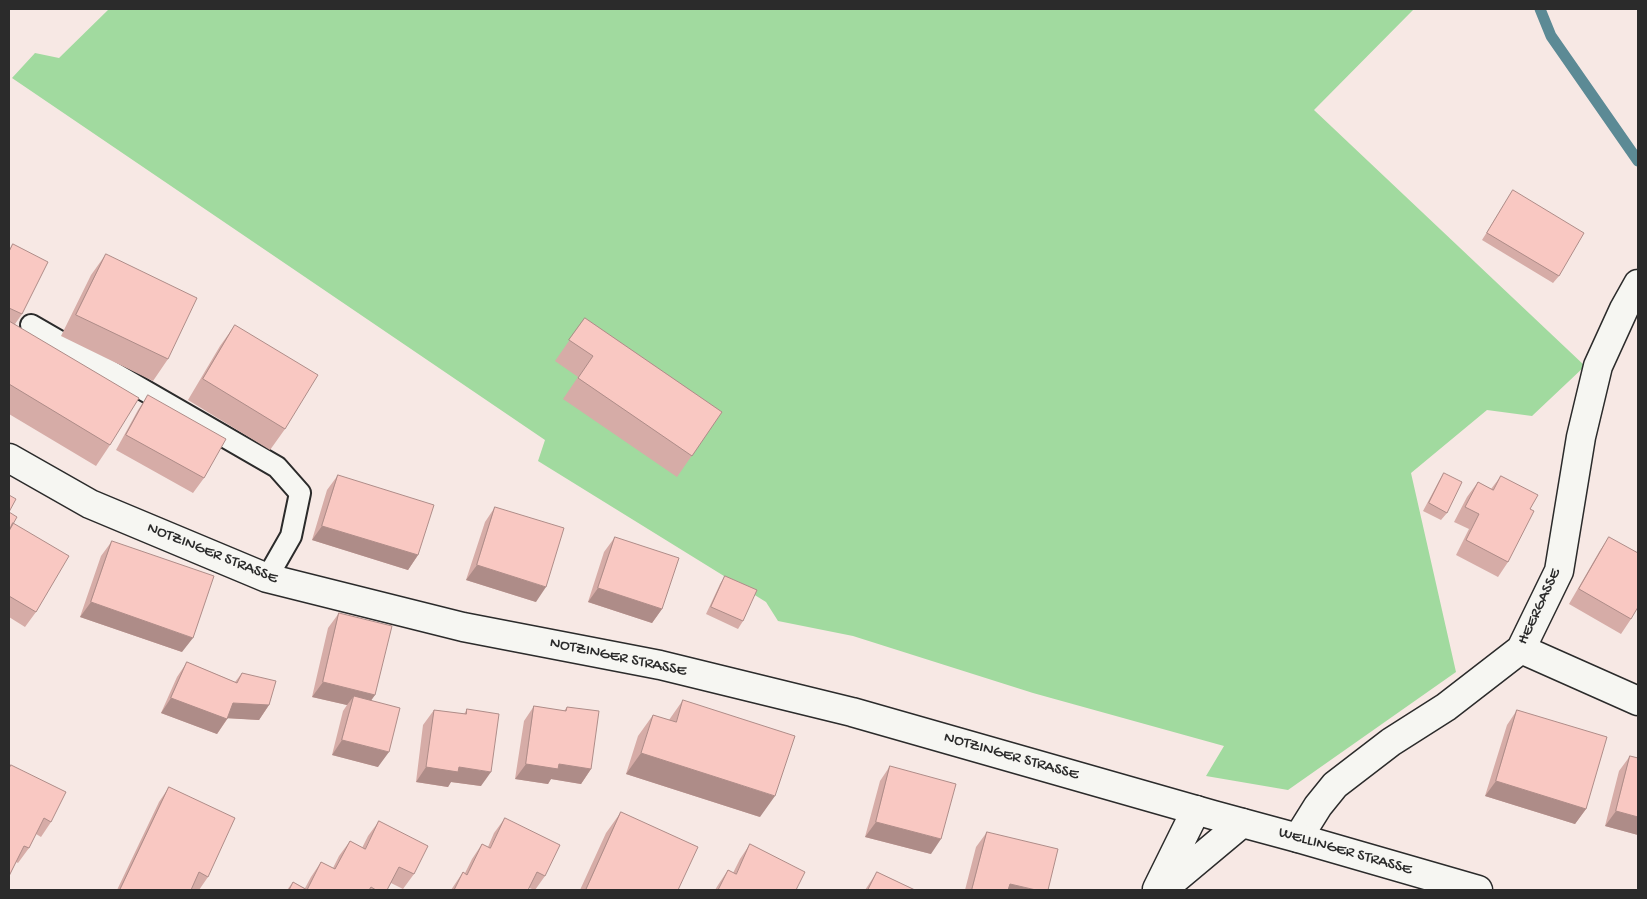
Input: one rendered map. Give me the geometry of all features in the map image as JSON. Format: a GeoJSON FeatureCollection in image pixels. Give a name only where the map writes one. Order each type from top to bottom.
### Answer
{"type":"FeatureCollection","features":[{"type":"Feature","properties":{"kind":"street","name":"HEERGASSE"},"geometry":{"type":"LineString","coordinates":[[1298,838],[1318,806],[1335,785],[1392,742],[1446,707],[1522,649],[1559,572],[1581,437],[1598,366],[1624,309],[1638,284]]}},
{"type":"Feature","properties":{"kind":"street","name":"NOTZINGER STRASSE"},"geometry":{"type":"LineString","coordinates":[[9,458],[90,504],[268,578],[462,627],[660,665],[852,712],[1242,823]]}},
{"type":"Feature","properties":{"kind":"street"},"geometry":{"type":"LineString","coordinates":[[1522,649],[1638,701]]}},
{"type":"Feature","properties":{"kind":"street"},"geometry":{"type":"LineString","coordinates":[[1157,890],[1196,810]]}},
{"type":"Feature","properties":{"kind":"street"},"geometry":{"type":"LineString","coordinates":[[1162,890],[1242,823]]}},
{"type":"Feature","properties":{"kind":"street","name":"WELLINGER STRASSE"},"geometry":{"type":"LineString","coordinates":[[1242,823],[1478,890]]}},
{"type":"Feature","properties":{"kind":"lane"},"geometry":{"type":"LineString","coordinates":[[31,325],[277,468],[300,493],[291,536],[268,578]]}},
{"type":"Feature","properties":{"kind":"green space"},"geometry":{"type":"Polygon","coordinates":[[[109,9],[1414,9],[1314,110],[1585,366],[1532,416],[1487,410],[1411,473],[1456,672],[1288,790],[1206,776],[1224,746],[1033,693],[853,636],[778,621],[766,602],[538,461],[545,440],[12,78],[35,53],[59,58],[109,9]]]}},
{"type":"Feature","properties":{"kind":"building"},"geometry":{"type":"Polygon","coordinates":[[[1513,190],[1584,233],[1559,276],[1487,233],[1513,190]]]}},
{"type":"Feature","properties":{"kind":"building"},"geometry":{"type":"Polygon","coordinates":[[[13,244],[48,262],[22,314],[9,308],[9,252],[13,244]]]}},
{"type":"Feature","properties":{"kind":"building"},"geometry":{"type":"Polygon","coordinates":[[[106,254],[197,298],[168,359],[76,315],[106,254]]]}},
{"type":"Feature","properties":{"kind":"building"},"geometry":{"type":"Polygon","coordinates":[[[585,318],[722,412],[692,456],[578,378],[593,356],[569,340],[585,318]]]}},
{"type":"Feature","properties":{"kind":"building"},"geometry":{"type":"Polygon","coordinates":[[[9,321],[139,398],[110,445],[9,384],[9,321]]]}},
{"type":"Feature","properties":{"kind":"building"},"geometry":{"type":"Polygon","coordinates":[[[235,325],[318,375],[285,429],[203,379],[235,325]]]}},
{"type":"Feature","properties":{"kind":"building"},"geometry":{"type":"Polygon","coordinates":[[[148,395],[226,439],[204,478],[126,435],[148,395]]]}},
{"type":"Feature","properties":{"kind":"building"},"geometry":{"type":"Polygon","coordinates":[[[1444,473],[1462,482],[1447,513],[1429,503],[1444,473]]]}},
{"type":"Feature","properties":{"kind":"building"},"geometry":{"type":"Polygon","coordinates":[[[338,475],[434,505],[418,555],[322,526],[338,475]]]}},
{"type":"Feature","properties":{"kind":"building"},"geometry":{"type":"Polygon","coordinates":[[[1501,476],[1538,495],[1530,509],[1534,511],[1508,562],[1466,540],[1479,514],[1465,507],[1478,482],[1493,490],[1501,476]]]}},
{"type":"Feature","properties":{"kind":"building"},"geometry":{"type":"Polygon","coordinates":[[[9,495],[16,499],[9,512],[9,495]]]}},
{"type":"Feature","properties":{"kind":"building"},"geometry":{"type":"Polygon","coordinates":[[[495,507],[564,528],[546,587],[477,565],[495,507]]]}},
{"type":"Feature","properties":{"kind":"building"},"geometry":{"type":"Polygon","coordinates":[[[9,512],[17,517],[9,531],[9,512]]]}},
{"type":"Feature","properties":{"kind":"building"},"geometry":{"type":"Polygon","coordinates":[[[13,523],[69,556],[36,612],[9,596],[9,531],[13,523]]]}},
{"type":"Feature","properties":{"kind":"building"},"geometry":{"type":"Polygon","coordinates":[[[615,537],[679,558],[662,609],[598,588],[615,537]]]}},
{"type":"Feature","properties":{"kind":"building"},"geometry":{"type":"Polygon","coordinates":[[[1609,537],[1638,553],[1638,607],[1631,619],[1579,589],[1609,537]]]}},
{"type":"Feature","properties":{"kind":"building"},"geometry":{"type":"Polygon","coordinates":[[[112,541],[214,576],[193,638],[91,602],[112,541]]]}},
{"type":"Feature","properties":{"kind":"building"},"geometry":{"type":"Polygon","coordinates":[[[725,576],[757,590],[743,621],[711,607],[725,576]]]}},
{"type":"Feature","properties":{"kind":"building"},"geometry":{"type":"Polygon","coordinates":[[[339,613],[392,626],[375,695],[323,682],[339,613]]]}},
{"type":"Feature","properties":{"kind":"building"},"geometry":{"type":"Polygon","coordinates":[[[187,662],[237,683],[242,673],[276,681],[269,705],[233,703],[227,719],[171,698],[187,662]]]}},
{"type":"Feature","properties":{"kind":"building"},"geometry":{"type":"Polygon","coordinates":[[[354,696],[400,708],[389,752],[342,740],[354,696]]]}},
{"type":"Feature","properties":{"kind":"building"},"geometry":{"type":"Polygon","coordinates":[[[683,700],[795,736],[775,796],[641,753],[653,715],[676,722],[683,700]]]}},
{"type":"Feature","properties":{"kind":"building"},"geometry":{"type":"Polygon","coordinates":[[[534,706],[566,711],[567,707],[599,711],[591,769],[559,764],[558,769],[526,764],[534,706]]]}},
{"type":"Feature","properties":{"kind":"building"},"geometry":{"type":"Polygon","coordinates":[[[467,709],[499,714],[491,772],[459,767],[458,772],[426,767],[434,710],[466,714],[467,709]]]}},
{"type":"Feature","properties":{"kind":"building"},"geometry":{"type":"Polygon","coordinates":[[[1517,710],[1607,737],[1586,809],[1496,781],[1517,710]]]}},
{"type":"Feature","properties":{"kind":"building"},"geometry":{"type":"Polygon","coordinates":[[[1630,756],[1638,758],[1638,817],[1616,811],[1630,756]]]}},
{"type":"Feature","properties":{"kind":"building"},"geometry":{"type":"Polygon","coordinates":[[[11,765],[66,792],[51,822],[44,818],[29,848],[24,846],[9,876],[9,769],[11,765]]]}},
{"type":"Feature","properties":{"kind":"building"},"geometry":{"type":"Polygon","coordinates":[[[890,766],[956,784],[941,839],[876,822],[890,766]]]}},
{"type":"Feature","properties":{"kind":"building"},"geometry":{"type":"Polygon","coordinates":[[[169,787],[235,818],[208,877],[199,872],[191,890],[120,890],[169,787]]]}},
{"type":"Feature","properties":{"kind":"building"},"geometry":{"type":"Polygon","coordinates":[[[621,812],[698,847],[678,890],[586,890],[621,812]]]}},
{"type":"Feature","properties":{"kind":"building"},"geometry":{"type":"Polygon","coordinates":[[[505,818],[560,845],[545,876],[537,872],[528,890],[454,890],[463,872],[467,875],[482,844],[490,848],[505,818]]]}},
{"type":"Feature","properties":{"kind":"building"},"geometry":{"type":"Polygon","coordinates":[[[379,821],[428,846],[414,874],[399,867],[387,890],[376,890],[371,887],[369,890],[307,890],[321,862],[335,869],[350,841],[365,849],[379,821]]]}},
{"type":"Feature","properties":{"kind":"building"},"geometry":{"type":"Polygon","coordinates":[[[987,832],[1058,849],[1048,890],[1036,890],[1010,884],[1008,890],[972,890],[987,832]]]}},
{"type":"Feature","properties":{"kind":"building"},"geometry":{"type":"Polygon","coordinates":[[[750,844],[805,872],[796,890],[718,890],[728,870],[736,874],[750,844]]]}},
{"type":"Feature","properties":{"kind":"building"},"geometry":{"type":"Polygon","coordinates":[[[877,872],[915,890],[868,890],[877,872]]]}},
{"type":"Feature","properties":{"kind":"building"},"geometry":{"type":"Polygon","coordinates":[[[293,882],[307,890],[289,890],[293,882]]]}},
{"type":"Feature","properties":{"kind":"waterway"},"geometry":{"type":"LineString","coordinates":[[1540,9],[1551,36],[1638,161]]}}]}
